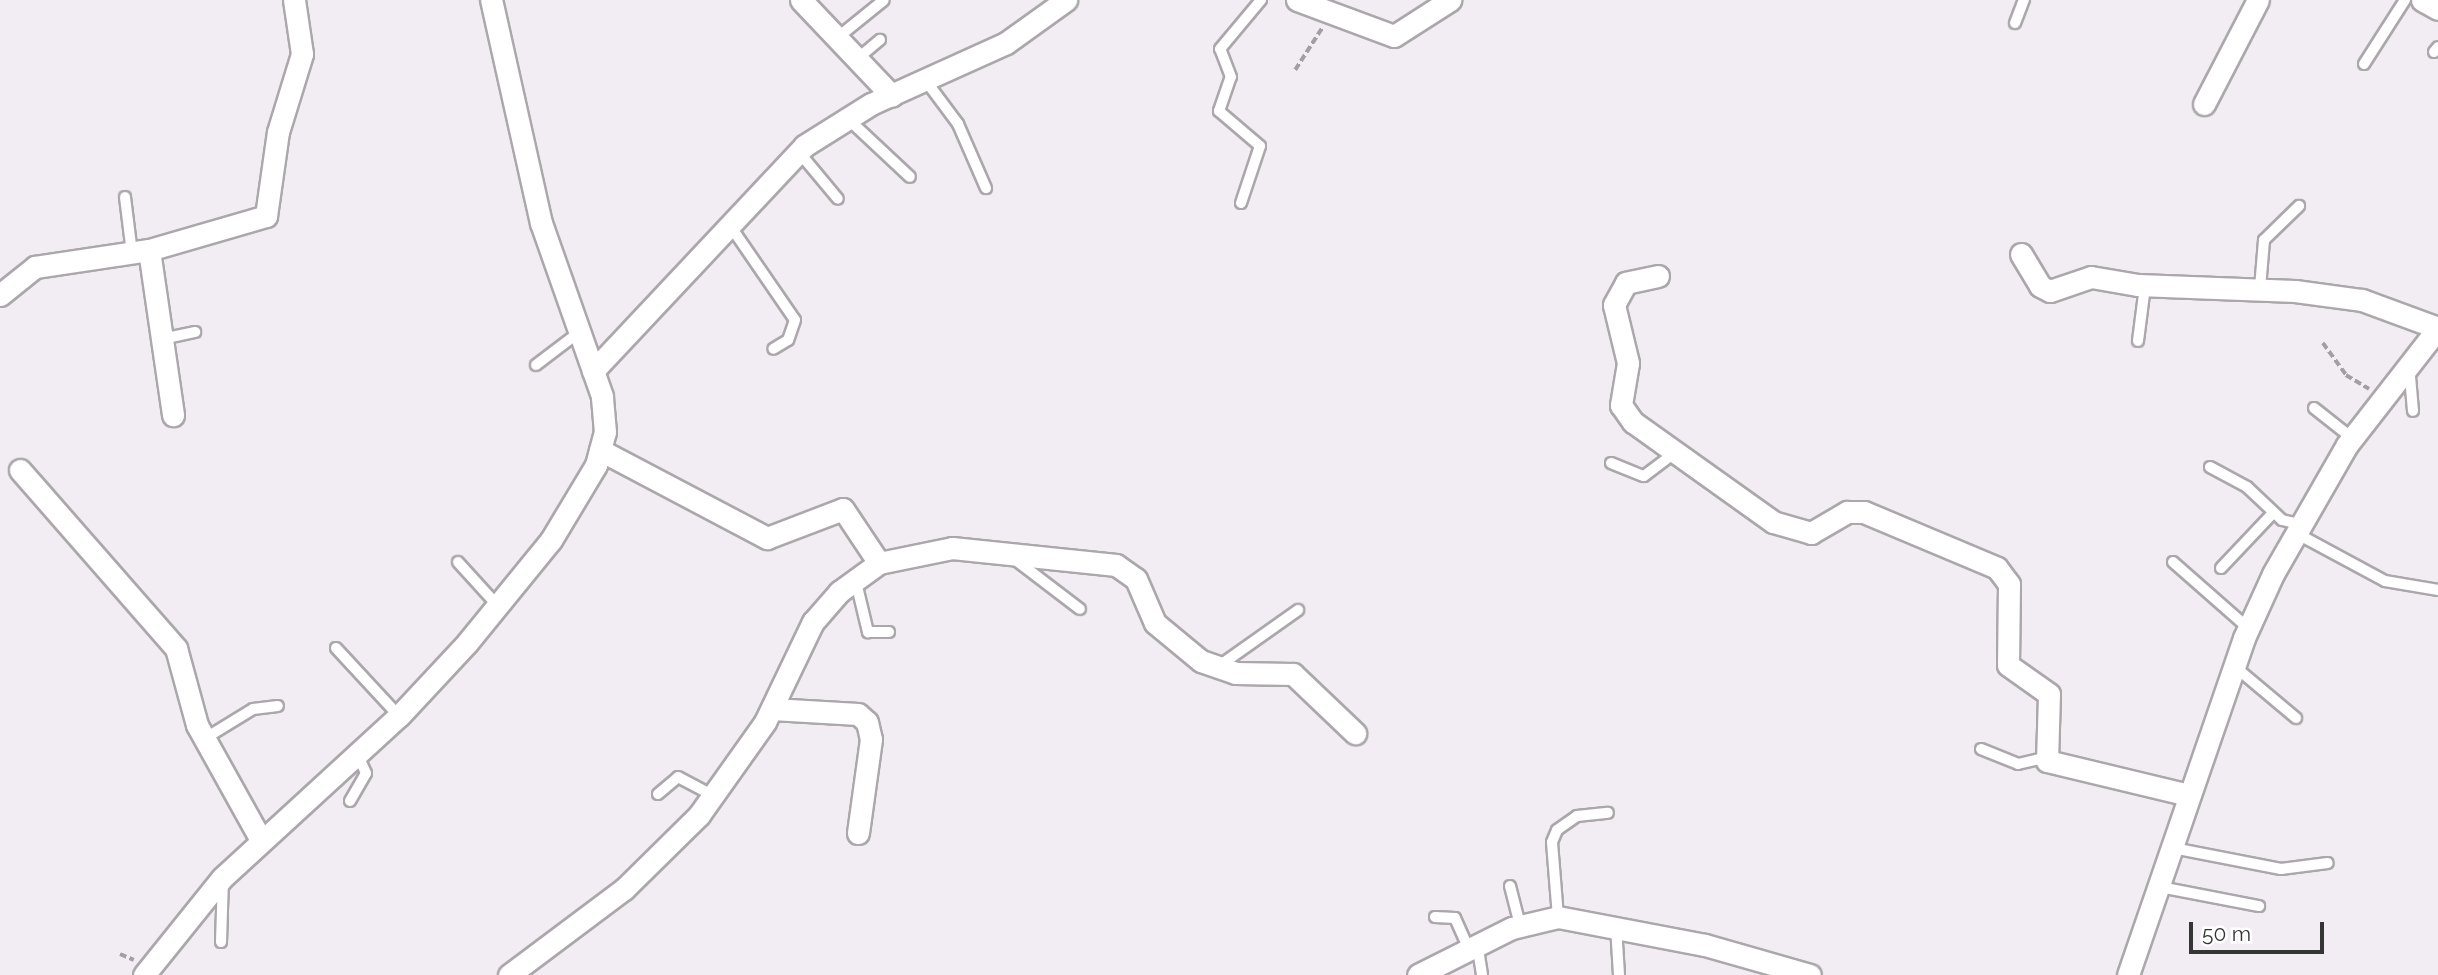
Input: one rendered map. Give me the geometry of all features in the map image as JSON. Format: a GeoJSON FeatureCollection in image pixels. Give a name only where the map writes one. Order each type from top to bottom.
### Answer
{"type":"FeatureCollection","features":[{"type":"Feature","properties":{"kind":"street"},"geometry":{"type":"LineString","coordinates":[[0,295],[35,267],[140,251],[266,216],[278,132],[302,54],[294,0]]}},
{"type":"Feature","properties":{"kind":"street"},"geometry":{"type":"LineString","coordinates":[[144,975],[222,878],[399,716],[497,605],[574,508],[600,450],[606,415],[536,204],[491,0]]}},
{"type":"Feature","properties":{"kind":"street"},"geometry":{"type":"LineString","coordinates":[[801,0],[892,96]]}},
{"type":"Feature","properties":{"kind":"street"},"geometry":{"type":"LineString","coordinates":[[1297,0],[1331,15],[1394,36],[1450,0]]}},
{"type":"Feature","properties":{"kind":"street"},"geometry":{"type":"LineString","coordinates":[[2204,104],[2258,0]]}},
{"type":"Feature","properties":{"kind":"street"},"geometry":{"type":"LineString","coordinates":[[2422,0],[2438,9]]}},
{"type":"Feature","properties":{"kind":"street"},"geometry":{"type":"LineString","coordinates":[[593,371],[632,335],[727,221],[798,150],[847,118],[1006,43],[1060,2]]}},
{"type":"Feature","properties":{"kind":"street"},"geometry":{"type":"LineString","coordinates":[[140,251],[162,339],[173,415]]}},
{"type":"Feature","properties":{"kind":"street"},"geometry":{"type":"LineString","coordinates":[[2021,254],[2040,286],[2050,291],[2091,277],[2145,286],[2260,288],[2362,300],[2438,328],[2352,438],[2297,528],[2248,628],[2128,975]]}},
{"type":"Feature","properties":{"kind":"street"},"geometry":{"type":"LineString","coordinates":[[1658,276],[1626,283],[1614,305],[1628,363],[1621,405],[1674,453],[1794,530],[1811,533],[1847,512],[1864,512],[2003,573],[2010,597],[2008,665],[2049,694],[2044,758],[2189,795]]}},
{"type":"Feature","properties":{"kind":"street"},"geometry":{"type":"LineString","coordinates":[[600,450],[767,538],[843,509],[879,563]]}},
{"type":"Feature","properties":{"kind":"street"},"geometry":{"type":"LineString","coordinates":[[20,470],[176,649],[204,739],[261,840]]}},
{"type":"Feature","properties":{"kind":"street"},"geometry":{"type":"LineString","coordinates":[[509,975],[648,868],[714,796],[772,709],[813,622],[855,578],[879,563],[952,548],[1005,552],[1128,570],[1155,623],[1217,668],[1293,674],[1355,733]]}},
{"type":"Feature","properties":{"kind":"street"},"geometry":{"type":"LineString","coordinates":[[772,709],[858,714],[867,722],[871,739],[858,833]]}},
{"type":"Feature","properties":{"kind":"street"},"geometry":{"type":"LineString","coordinates":[[1418,975],[1472,945],[1520,925],[1558,916],[1616,926],[1810,975]]}},
{"type":"Feature","properties":{"kind":"lane"},"geometry":{"type":"LineString","coordinates":[[837,38],[884,0]]}},
{"type":"Feature","properties":{"kind":"lane"},"geometry":{"type":"LineString","coordinates":[[1241,203],[1259,146],[1219,111],[1231,77],[1220,49],[1261,0]]}},
{"type":"Feature","properties":{"kind":"lane"},"geometry":{"type":"LineString","coordinates":[[2015,23],[2024,0]]}},
{"type":"Feature","properties":{"kind":"lane"},"geometry":{"type":"LineString","coordinates":[[2364,64],[2405,0]]}},
{"type":"Feature","properties":{"kind":"lane"},"geometry":{"type":"LineString","coordinates":[[857,59],[880,40]]}},
{"type":"Feature","properties":{"kind":"lane"},"geometry":{"type":"LineString","coordinates":[[926,81],[958,124],[986,188]]}},
{"type":"Feature","properties":{"kind":"lane"},"geometry":{"type":"LineString","coordinates":[[847,118],[911,177]]}},
{"type":"Feature","properties":{"kind":"lane"},"geometry":{"type":"LineString","coordinates":[[798,150],[838,199]]}},
{"type":"Feature","properties":{"kind":"lane"},"geometry":{"type":"LineString","coordinates":[[125,197],[140,251]]}},
{"type":"Feature","properties":{"kind":"lane"},"geometry":{"type":"LineString","coordinates":[[2260,288],[2264,240],[2299,206]]}},
{"type":"Feature","properties":{"kind":"lane"},"geometry":{"type":"LineString","coordinates":[[727,221],[795,320],[788,340],[773,349]]}},
{"type":"Feature","properties":{"kind":"lane"},"geometry":{"type":"LineString","coordinates":[[2138,341],[2145,286]]}},
{"type":"Feature","properties":{"kind":"lane"},"geometry":{"type":"LineString","coordinates":[[162,339],[195,331]]}},
{"type":"Feature","properties":{"kind":"lane"},"geometry":{"type":"LineString","coordinates":[[536,365],[578,333]]}},
{"type":"Feature","properties":{"kind":"lane"},"geometry":{"type":"LineString","coordinates":[[2409,365],[2413,411]]}},
{"type":"Feature","properties":{"kind":"lane"},"geometry":{"type":"LineString","coordinates":[[2314,408],[2352,438]]}},
{"type":"Feature","properties":{"kind":"lane"},"geometry":{"type":"LineString","coordinates":[[1611,463],[1644,477],[1674,453]]}},
{"type":"Feature","properties":{"kind":"lane"},"geometry":{"type":"LineString","coordinates":[[2210,467],[2247,487],[2272,514],[2385,581],[2438,590]]}},
{"type":"Feature","properties":{"kind":"lane"},"geometry":{"type":"LineString","coordinates":[[2221,568],[2272,514]]}},
{"type":"Feature","properties":{"kind":"lane"},"geometry":{"type":"LineString","coordinates":[[1005,552],[1080,609]]}},
{"type":"Feature","properties":{"kind":"lane"},"geometry":{"type":"LineString","coordinates":[[458,562],[497,605]]}},
{"type":"Feature","properties":{"kind":"lane"},"geometry":{"type":"LineString","coordinates":[[2173,562],[2248,628]]}},
{"type":"Feature","properties":{"kind":"lane"},"geometry":{"type":"LineString","coordinates":[[855,578],[868,632],[889,632]]}},
{"type":"Feature","properties":{"kind":"lane"},"geometry":{"type":"LineString","coordinates":[[1217,668],[1298,610]]}},
{"type":"Feature","properties":{"kind":"lane"},"geometry":{"type":"LineString","coordinates":[[336,648],[399,716]]}},
{"type":"Feature","properties":{"kind":"lane"},"geometry":{"type":"LineString","coordinates":[[2234,666],[2296,718]]}},
{"type":"Feature","properties":{"kind":"lane"},"geometry":{"type":"LineString","coordinates":[[204,739],[253,709],[278,706]]}},
{"type":"Feature","properties":{"kind":"lane"},"geometry":{"type":"LineString","coordinates":[[1981,749],[2018,764],[2044,758]]}},
{"type":"Feature","properties":{"kind":"lane"},"geometry":{"type":"LineString","coordinates":[[350,801],[366,773],[358,756]]}},
{"type":"Feature","properties":{"kind":"lane"},"geometry":{"type":"LineString","coordinates":[[658,794],[678,777],[714,796]]}},
{"type":"Feature","properties":{"kind":"lane"},"geometry":{"type":"LineString","coordinates":[[1558,916],[1552,842],[1557,830],[1577,817],[1608,814]]}},
{"type":"Feature","properties":{"kind":"lane"},"geometry":{"type":"LineString","coordinates":[[2173,848],[2281,869],[2328,863]]}},
{"type":"Feature","properties":{"kind":"lane"},"geometry":{"type":"LineString","coordinates":[[221,942],[222,878]]}},
{"type":"Feature","properties":{"kind":"lane"},"geometry":{"type":"LineString","coordinates":[[1510,886],[1520,925]]}},
{"type":"Feature","properties":{"kind":"lane"},"geometry":{"type":"LineString","coordinates":[[2160,887],[2259,906]]}},
{"type":"Feature","properties":{"kind":"lane"},"geometry":{"type":"LineString","coordinates":[[1436,917],[1455,918],[1472,945],[1482,975]]}},
{"type":"Feature","properties":{"kind":"lane"},"geometry":{"type":"LineString","coordinates":[[1616,926],[1619,975]]}},
{"type":"Feature","properties":{"kind":"path"},"geometry":{"type":"LineString","coordinates":[[1295,70],[1331,15]]}},
{"type":"Feature","properties":{"kind":"path"},"geometry":{"type":"LineString","coordinates":[[2323,343],[2346,374],[2384,396]]}}]}
